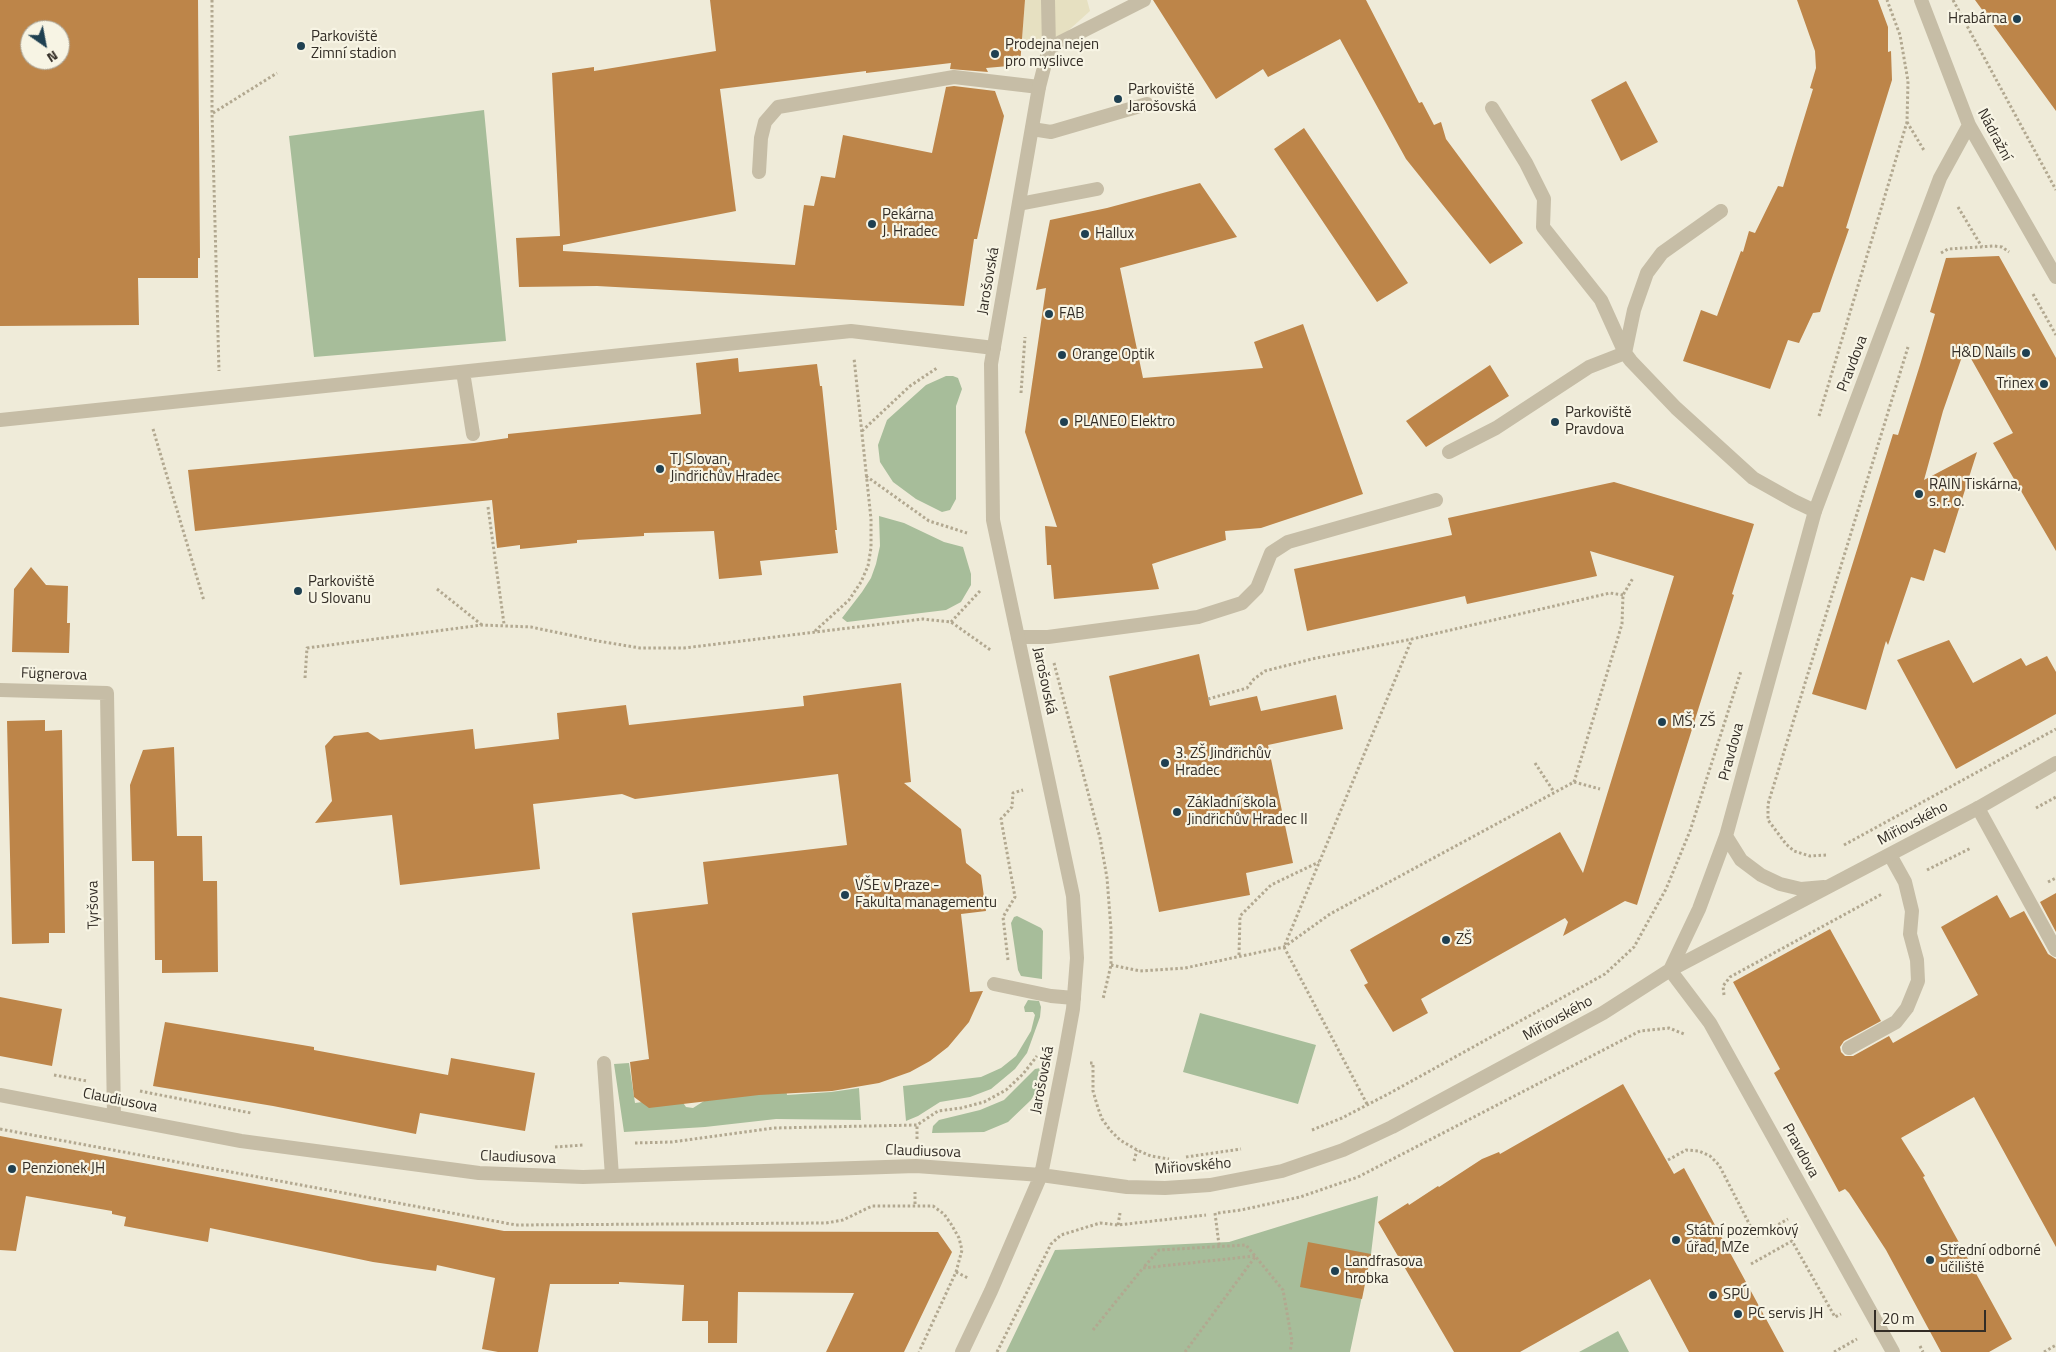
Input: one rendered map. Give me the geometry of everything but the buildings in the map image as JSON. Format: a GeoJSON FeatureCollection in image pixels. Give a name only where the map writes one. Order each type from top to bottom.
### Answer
{"type":"FeatureCollection","features":[{"type":"Feature","properties":{"kind":"street","name":"Jarošovská"},"geometry":{"type":"LineString","coordinates":[[962,1352],[991,1291],[1041,1175],[1064,1059],[1074,998],[1077,958],[1073,896],[993,520],[991,364],[1039,87],[1048,48],[1048,0]]}},
{"type":"Feature","properties":{"kind":"street"},"geometry":{"type":"LineString","coordinates":[[1048,48],[1144,0]]}},
{"type":"Feature","properties":{"kind":"street","name":"Nádražní"},"geometry":{"type":"LineString","coordinates":[[1921,0],[1969,125],[2056,277]]}},
{"type":"Feature","properties":{"kind":"street"},"geometry":{"type":"LineString","coordinates":[[759,172],[761,138],[765,122],[778,107],[954,77],[1039,87]]}},
{"type":"Feature","properties":{"kind":"street"},"geometry":{"type":"LineString","coordinates":[[1032,129],[1051,132],[1147,104]]}},
{"type":"Feature","properties":{"kind":"street"},"geometry":{"type":"LineString","coordinates":[[1492,108],[1526,163],[1544,199],[1543,227],[1601,300],[1625,353],[1676,408],[1753,478],[1815,511]]}},
{"type":"Feature","properties":{"kind":"street","name":"Pravdova"},"geometry":{"type":"LineString","coordinates":[[1893,1352],[1710,1023],[1670,970],[1699,909],[1726,836],[1815,511],[1940,178],[1969,125]]}},
{"type":"Feature","properties":{"kind":"street"},"geometry":{"type":"LineString","coordinates":[[1019,204],[1097,189]]}},
{"type":"Feature","properties":{"kind":"street"},"geometry":{"type":"LineString","coordinates":[[1625,353],[1634,310],[1647,273],[1662,253],[1721,211]]}},
{"type":"Feature","properties":{"kind":"street"},"geometry":{"type":"LineString","coordinates":[[0,420],[851,331],[994,348]]}},
{"type":"Feature","properties":{"kind":"street"},"geometry":{"type":"LineString","coordinates":[[1449,452],[1496,428],[1589,367],[1625,353]]}},
{"type":"Feature","properties":{"kind":"street"},"geometry":{"type":"LineString","coordinates":[[463,372],[473,434]]}},
{"type":"Feature","properties":{"kind":"street"},"geometry":{"type":"LineString","coordinates":[[1018,637],[1048,637],[1198,617],[1242,603],[1257,588],[1271,553],[1288,542],[1436,500]]}},
{"type":"Feature","properties":{"kind":"street","name":"Fügnerova"},"geometry":{"type":"LineString","coordinates":[[0,690],[108,693]]}},
{"type":"Feature","properties":{"kind":"street","name":"Tyršova"},"geometry":{"type":"LineString","coordinates":[[108,693],[114,1116]]}},
{"type":"Feature","properties":{"kind":"street","name":"Miřiovského"},"geometry":{"type":"LineString","coordinates":[[1041,1175],[1127,1187],[1165,1188],[1210,1185],[1282,1171],[1342,1150],[1436,1104],[1603,1013],[1670,970],[1890,855],[2056,764]]}},
{"type":"Feature","properties":{"kind":"street"},"geometry":{"type":"LineString","coordinates":[[1978,808],[2056,950]]}},
{"type":"Feature","properties":{"kind":"street"},"geometry":{"type":"LineString","coordinates":[[1726,836],[1741,860],[1761,875],[1780,884],[1801,889],[1829,886]]}},
{"type":"Feature","properties":{"kind":"street"},"geometry":{"type":"LineString","coordinates":[[1848,1048],[1896,1022],[1907,1008],[1918,981],[1917,960],[1910,934],[1912,911],[1904,882],[1890,855]]}},
{"type":"Feature","properties":{"kind":"street"},"geometry":{"type":"LineString","coordinates":[[994,984],[1051,996],[1074,998]]}},
{"type":"Feature","properties":{"kind":"street"},"geometry":{"type":"LineString","coordinates":[[604,1063],[612,1176]]}},
{"type":"Feature","properties":{"kind":"street","name":"Claudiusova"},"geometry":{"type":"LineString","coordinates":[[0,1095],[241,1141],[479,1173],[583,1177],[916,1166],[1041,1175]]}},
{"type":"Feature","properties":{"kind":"path"},"geometry":{"type":"LineString","coordinates":[[212,0],[212,113],[219,397]]}},
{"type":"Feature","properties":{"kind":"path"},"geometry":{"type":"LineString","coordinates":[[1817,425],[1907,122],[1908,81],[1900,34],[1887,0]]}},
{"type":"Feature","properties":{"kind":"path"},"geometry":{"type":"LineString","coordinates":[[1953,0],[2056,190]]}},
{"type":"Feature","properties":{"kind":"path"},"geometry":{"type":"LineString","coordinates":[[212,113],[277,73]]}},
{"type":"Feature","properties":{"kind":"path"},"geometry":{"type":"LineString","coordinates":[[1939,254],[1948,249],[1994,246],[2002,247],[2010,253]]}},
{"type":"Feature","properties":{"kind":"path"},"geometry":{"type":"LineString","coordinates":[[2029,286],[2056,335]]}},
{"type":"Feature","properties":{"kind":"path"},"geometry":{"type":"LineString","coordinates":[[815,632],[849,600],[861,582],[868,566],[871,548],[871,520],[851,331]]}},
{"type":"Feature","properties":{"kind":"path"},"geometry":{"type":"LineString","coordinates":[[1020,400],[1026,331]]}},
{"type":"Feature","properties":{"kind":"path"},"geometry":{"type":"LineString","coordinates":[[862,431],[910,386],[973,345]]}},
{"type":"Feature","properties":{"kind":"path"},"geometry":{"type":"LineString","coordinates":[[1829,854],[1810,856],[1794,851],[1775,831],[1768,820],[1768,804],[1908,346]]}},
{"type":"Feature","properties":{"kind":"path"},"geometry":{"type":"LineString","coordinates":[[146,405],[204,601]]}},
{"type":"Feature","properties":{"kind":"path"},"geometry":{"type":"LineString","coordinates":[[866,476],[929,521],[970,534]]}},
{"type":"Feature","properties":{"kind":"path"},"geometry":{"type":"LineString","coordinates":[[488,507],[504,624]]}},
{"type":"Feature","properties":{"kind":"path"},"geometry":{"type":"LineString","coordinates":[[1574,782],[1622,624],[1623,595],[1633,578]]}},
{"type":"Feature","properties":{"kind":"path"},"geometry":{"type":"LineString","coordinates":[[951,622],[984,587]]}},
{"type":"Feature","properties":{"kind":"path"},"geometry":{"type":"LineString","coordinates":[[436,589],[482,625]]}},
{"type":"Feature","properties":{"kind":"path"},"geometry":{"type":"LineString","coordinates":[[1208,699],[1247,688],[1254,678],[1265,671],[1312,659],[1412,639],[1610,593],[1623,595]]}},
{"type":"Feature","properties":{"kind":"path"},"geometry":{"type":"LineString","coordinates":[[306,678],[307,648],[482,625],[504,624],[531,627],[640,648],[684,648],[923,619],[951,622],[997,654]]}},
{"type":"Feature","properties":{"kind":"path"},"geometry":{"type":"LineString","coordinates":[[1048,637],[1100,838],[1107,878],[1111,929],[1111,965],[1140,971],[1184,968],[1284,947],[1330,914],[1554,792],[1574,782],[1600,789]]}},
{"type":"Feature","properties":{"kind":"path"},"geometry":{"type":"LineString","coordinates":[[1284,947],[1412,639]]}},
{"type":"Feature","properties":{"kind":"path"},"geometry":{"type":"LineString","coordinates":[[1840,848],[2056,729]]}},
{"type":"Feature","properties":{"kind":"path"},"geometry":{"type":"LineString","coordinates":[[1535,763],[1554,792]]}},
{"type":"Feature","properties":{"kind":"path"},"geometry":{"type":"LineString","coordinates":[[1012,988],[1003,917],[1015,897],[1001,819],[1012,807],[1013,793],[1028,789]]}},
{"type":"Feature","properties":{"kind":"path"},"geometry":{"type":"LineString","coordinates":[[1306,1132],[1342,1118],[1605,974],[1634,947],[1647,925],[1666,889],[1698,808]]}},
{"type":"Feature","properties":{"kind":"path"},"geometry":{"type":"LineString","coordinates":[[1904,882],[1975,846]]}},
{"type":"Feature","properties":{"kind":"path"},"geometry":{"type":"LineString","coordinates":[[1240,956],[1240,916],[1271,885],[1320,862]]}},
{"type":"Feature","properties":{"kind":"path"},"geometry":{"type":"LineString","coordinates":[[1728,1003],[1724,996],[1723,986],[1730,977],[1876,896]]}},
{"type":"Feature","properties":{"kind":"path"},"geometry":{"type":"LineString","coordinates":[[1284,947],[1367,1104]]}},
{"type":"Feature","properties":{"kind":"path"},"geometry":{"type":"LineString","coordinates":[[1618,1041],[1640,1031],[1654,1028],[1668,1028],[1687,1035]]}},
{"type":"Feature","properties":{"kind":"path"},"geometry":{"type":"LineString","coordinates":[[552,1147],[611,1143],[672,1142],[774,1128],[917,1125],[938,1111],[984,1102],[1006,1090],[1023,1074],[1038,1054],[1093,1063],[1094,1091],[1102,1119],[1120,1140],[1137,1150],[1151,1156],[1169,1159],[1203,1156],[1242,1149]]}},
{"type":"Feature","properties":{"kind":"path"},"geometry":{"type":"LineString","coordinates":[[113,1085],[251,1113]]}},
{"type":"Feature","properties":{"kind":"path"},"geometry":{"type":"LineString","coordinates":[[1668,1160],[1686,1150],[1698,1151],[1710,1156],[1719,1165],[1756,1237],[1793,1216]]}},
{"type":"Feature","properties":{"kind":"path"},"geometry":{"type":"LineString","coordinates":[[915,1204],[933,1206],[944,1214],[959,1238],[962,1250],[956,1272],[919,1352]]}},
{"type":"Feature","properties":{"kind":"path"},"geometry":{"type":"LineString","coordinates":[[997,1352],[1051,1244],[1061,1236],[1100,1223],[1118,1225],[1215,1214],[1219,1245]]}},
{"type":"Feature","properties":{"kind":"path"},"geometry":{"type":"LineString","coordinates":[[1751,1264],[1792,1241],[1835,1317],[1846,1311]]}},
{"type":"Feature","properties":{"kind":"path"},"geometry":{"type":"LineString","coordinates":[[1093,1330],[1158,1250],[1219,1245],[1246,1245],[1283,1290],[1292,1341],[1290,1352]]}},
{"type":"Feature","properties":{"kind":"path"},"geometry":{"type":"LineString","coordinates":[[1143,1268],[1255,1256]]}},
{"type":"Feature","properties":{"kind":"path"},"geometry":{"type":"LineString","coordinates":[[1185,1352],[1255,1256]]}},
{"type":"Feature","properties":{"kind":"path"},"geometry":{"type":"LineString","coordinates":[[1834,1352],[1860,1337]]}},
{"type":"Feature","properties":{"kind":"path"},"geometry":{"type":"LineString","coordinates":[[2044,1352],[2056,1345]]}},
{"type":"Feature","properties":{"kind":"green space"},"geometry":{"type":"Polygon","coordinates":[[[484,110],[506,341],[314,357],[289,136],[484,110]]]}},
{"type":"Feature","properties":{"kind":"green space"},"geometry":{"type":"Polygon","coordinates":[[[946,376],[958,378],[962,389],[956,406],[956,499],[950,510],[942,512],[916,499],[893,482],[880,462],[878,445],[887,420],[926,385],[946,376]]]}},
{"type":"Feature","properties":{"kind":"green space"},"geometry":{"type":"Polygon","coordinates":[[[879,516],[904,523],[944,542],[963,547],[971,574],[971,585],[961,602],[946,610],[847,622],[842,618],[871,578],[880,546],[879,516]]]}},
{"type":"Feature","properties":{"kind":"green space"},"geometry":{"type":"Polygon","coordinates":[[[1017,916],[1041,928],[1043,931],[1042,979],[1021,976],[1018,970],[1011,923],[1014,917],[1017,916]]]}},
{"type":"Feature","properties":{"kind":"green space"},"geometry":{"type":"Polygon","coordinates":[[[1028,1000],[1039,1001],[1041,1007],[1040,1017],[1027,1053],[1015,1069],[991,1089],[970,1097],[940,1102],[906,1121],[903,1086],[981,1077],[1001,1068],[1016,1056],[1031,1031],[1035,1015],[1033,1012],[1025,1012],[1024,1007],[1028,1000]]]}},
{"type":"Feature","properties":{"kind":"green space"},"geometry":{"type":"Polygon","coordinates":[[[1200,1013],[1316,1045],[1298,1104],[1183,1072],[1200,1013]]]}},
{"type":"Feature","properties":{"kind":"green space"},"geometry":{"type":"Polygon","coordinates":[[[629,1063],[635,1103],[679,1097],[686,1107],[693,1108],[704,1101],[786,1088],[787,1095],[859,1088],[861,1120],[776,1119],[705,1127],[624,1132],[614,1064],[629,1063]]]}},
{"type":"Feature","properties":{"kind":"green space"},"geometry":{"type":"Polygon","coordinates":[[[1046,1067],[1040,1085],[1031,1100],[1008,1122],[984,1132],[932,1133],[933,1126],[939,1120],[980,1110],[1004,1100],[1035,1069],[1046,1067]]]}},
{"type":"Feature","properties":{"kind":"green space"},"geometry":{"type":"Polygon","coordinates":[[[1378,1196],[1371,1254],[1350,1352],[1006,1352],[1055,1250],[1229,1242],[1378,1196]]]}},
{"type":"Feature","properties":{"kind":"green space"},"geometry":{"type":"Polygon","coordinates":[[[1618,1331],[1629,1352],[1579,1352],[1618,1331]]]}},
{"type":"Feature","properties":{"kind":"shaded area"},"geometry":{"type":"Polygon","coordinates":[[[1025,0],[1087,0],[1090,11],[1049,48],[1022,39],[1025,0]]]}},
{"type":"Feature","properties":{"kind":"place","name":"Hrabárna"},"geometry":{"type":"Point","coordinates":[2017,19]}},
{"type":"Feature","properties":{"kind":"place","name":"Parkoviště Zimní stadion"},"geometry":{"type":"Point","coordinates":[301,46]}},
{"type":"Feature","properties":{"kind":"place","name":"Prodejna nejen pro myslivce"},"geometry":{"type":"Point","coordinates":[995,54]}},
{"type":"Feature","properties":{"kind":"place","name":"Parkoviště Jarošovská"},"geometry":{"type":"Point","coordinates":[1118,99]}},
{"type":"Feature","properties":{"kind":"place","name":"Pekárna J. Hradec"},"geometry":{"type":"Point","coordinates":[872,224]}},
{"type":"Feature","properties":{"kind":"place","name":"Hallux"},"geometry":{"type":"Point","coordinates":[1085,234]}},
{"type":"Feature","properties":{"kind":"place","name":"FAB"},"geometry":{"type":"Point","coordinates":[1049,314]}},
{"type":"Feature","properties":{"kind":"place","name":"H&D Nails"},"geometry":{"type":"Point","coordinates":[2026,353]}},
{"type":"Feature","properties":{"kind":"place","name":"Orange Optik"},"geometry":{"type":"Point","coordinates":[1062,355]}},
{"type":"Feature","properties":{"kind":"place","name":"Trinex"},"geometry":{"type":"Point","coordinates":[2044,384]}},
{"type":"Feature","properties":{"kind":"place","name":"PLANEO Elektro"},"geometry":{"type":"Point","coordinates":[1064,422]}},
{"type":"Feature","properties":{"kind":"place","name":"Parkoviště Pravdova"},"geometry":{"type":"Point","coordinates":[1555,422]}},
{"type":"Feature","properties":{"kind":"place","name":"TJ Slovan, Jindřichův Hradec"},"geometry":{"type":"Point","coordinates":[660,469]}},
{"type":"Feature","properties":{"kind":"place","name":"RAIN Tiskárna, s. r. o."},"geometry":{"type":"Point","coordinates":[1919,494]}},
{"type":"Feature","properties":{"kind":"place","name":"Parkoviště U Slovanu"},"geometry":{"type":"Point","coordinates":[298,591]}},
{"type":"Feature","properties":{"kind":"place","name":"MŠ, ZŠ"},"geometry":{"type":"Point","coordinates":[1662,722]}},
{"type":"Feature","properties":{"kind":"place","name":"3. ZŠ Jindřichův Hradec"},"geometry":{"type":"Point","coordinates":[1165,763]}},
{"type":"Feature","properties":{"kind":"place","name":"Základní škola Jindřichův Hradec II"},"geometry":{"type":"Point","coordinates":[1177,812]}},
{"type":"Feature","properties":{"kind":"place","name":"VŠE v Praze - Fakulta managementu"},"geometry":{"type":"Point","coordinates":[845,895]}},
{"type":"Feature","properties":{"kind":"place","name":"ZŠ"},"geometry":{"type":"Point","coordinates":[1446,940]}},
{"type":"Feature","properties":{"kind":"place","name":"Penzionek JH"},"geometry":{"type":"Point","coordinates":[12,1169]}},
{"type":"Feature","properties":{"kind":"place","name":"Státní pozemkový úřad, MZe"},"geometry":{"type":"Point","coordinates":[1676,1240]}},
{"type":"Feature","properties":{"kind":"place","name":"Střední odborné učiliště"},"geometry":{"type":"Point","coordinates":[1930,1260]}},
{"type":"Feature","properties":{"kind":"place","name":"Landfrasova hrobka"},"geometry":{"type":"Point","coordinates":[1335,1271]}},
{"type":"Feature","properties":{"kind":"place","name":"SPÚ"},"geometry":{"type":"Point","coordinates":[1713,1295]}},
{"type":"Feature","properties":{"kind":"place","name":"PC servis JH"},"geometry":{"type":"Point","coordinates":[1738,1314]}}]}
